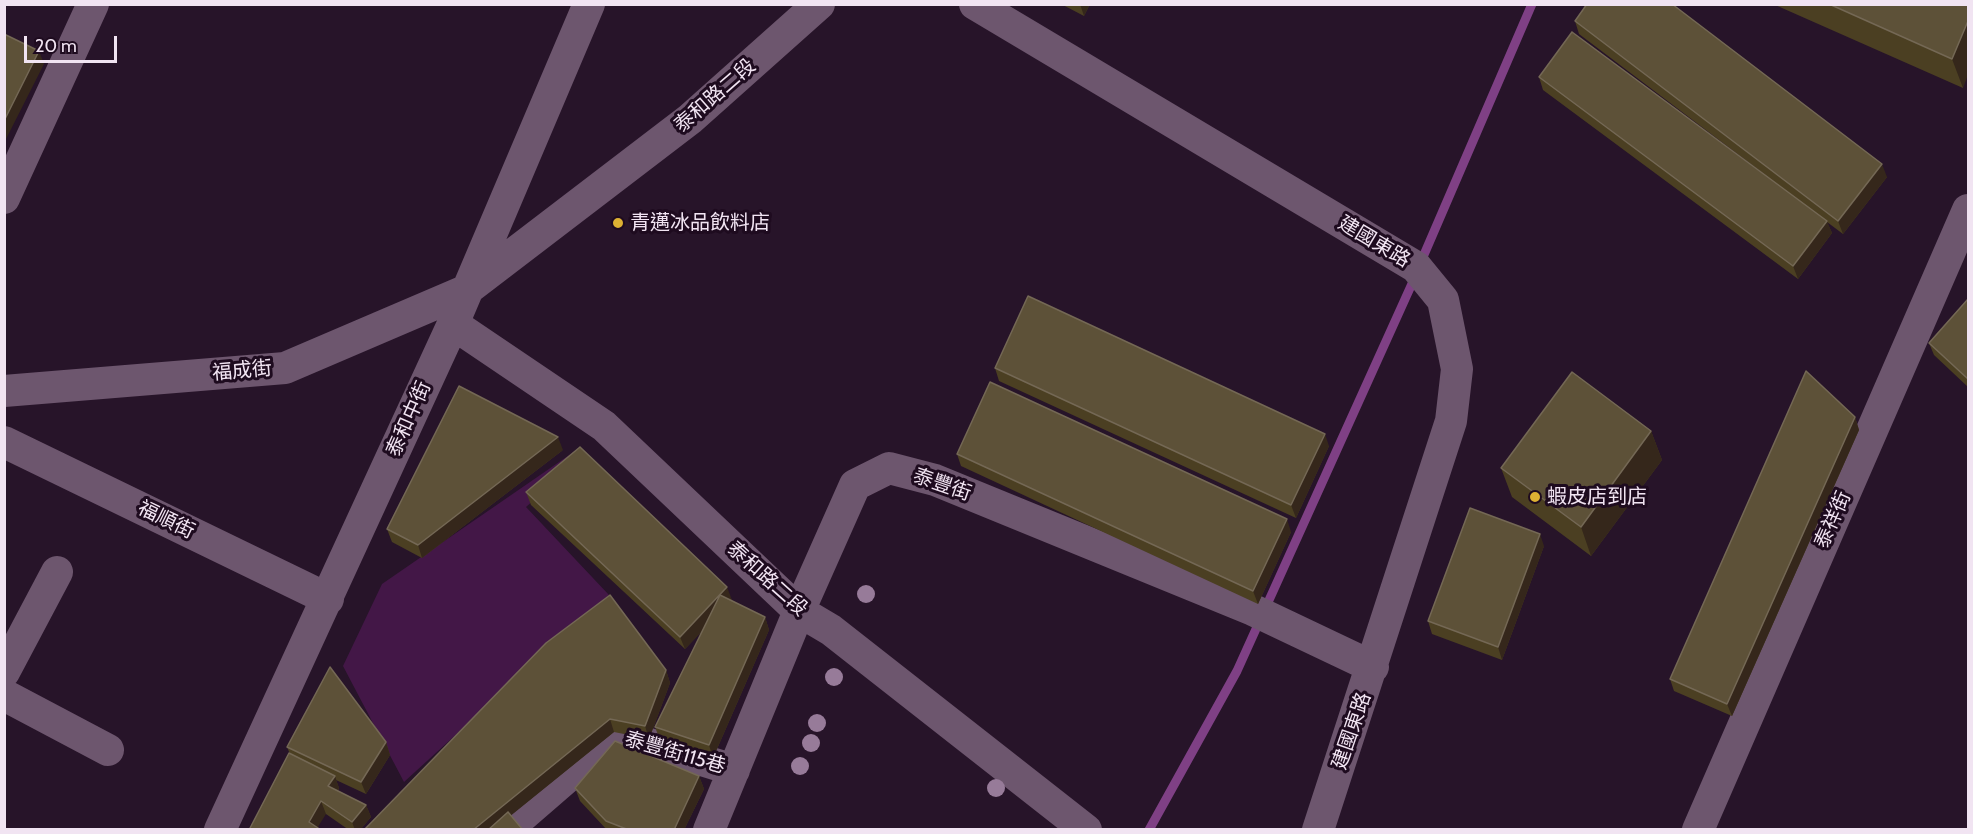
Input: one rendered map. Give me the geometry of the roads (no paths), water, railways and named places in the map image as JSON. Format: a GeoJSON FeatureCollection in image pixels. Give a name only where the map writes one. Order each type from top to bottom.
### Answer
{"type":"FeatureCollection","features":[{"type":"Feature","properties":{"kind":"street"},"geometry":{"type":"LineString","coordinates":[[4,198],[93,4]]}},
{"type":"Feature","properties":{"kind":"street","name":"泰和中街"},"geometry":{"type":"LineString","coordinates":[[220,830],[453,324],[465,291],[589,4]]}},
{"type":"Feature","properties":{"kind":"street","name":"泰和路二段"},"geometry":{"type":"LineString","coordinates":[[465,291],[690,119],[819,4]]}},
{"type":"Feature","properties":{"kind":"street","name":"建國東路"},"geometry":{"type":"LineString","coordinates":[[975,4],[1422,274],[1443,300],[1457,369],[1451,421],[1373,667],[1318,830]]}},
{"type":"Feature","properties":{"kind":"street","name":"泰祥街"},"geometry":{"type":"LineString","coordinates":[[1698,830],[1968,210]]}},
{"type":"Feature","properties":{"kind":"street","name":"福成街"},"geometry":{"type":"LineString","coordinates":[[4,391],[285,368],[465,291]]}},
{"type":"Feature","properties":{"kind":"street","name":"泰和路二段"},"geometry":{"type":"LineString","coordinates":[[453,324],[604,426],[799,611],[831,630],[1086,830]]}},
{"type":"Feature","properties":{"kind":"street","name":"福順街"},"geometry":{"type":"LineString","coordinates":[[4,442],[328,599]]}},
{"type":"Feature","properties":{"kind":"street","name":"泰豐街"},"geometry":{"type":"LineString","coordinates":[[709,830],[799,611],[855,484],[889,468],[935,480],[1266,616],[1373,667]]}},
{"type":"Feature","properties":{"kind":"street"},"geometry":{"type":"LineString","coordinates":[[4,672],[57,572]]}},
{"type":"Feature","properties":{"kind":"street"},"geometry":{"type":"LineString","coordinates":[[4,695],[108,750]]}},
{"type":"Feature","properties":{"kind":"street","name":"泰豐街115巷"},"geometry":{"type":"LineString","coordinates":[[506,830],[617,734],[734,770]]}},
{"type":"Feature","properties":{"kind":"waterway"},"geometry":{"type":"LineString","coordinates":[[1420,264],[1532,4]]}},
{"type":"Feature","properties":{"kind":"waterway"},"geometry":{"type":"LineString","coordinates":[[1149,830],[1237,671],[1415,277]]}},
{"type":"Feature","properties":{"kind":"place","name":"青邁冰品飲料店"},"geometry":{"type":"Point","coordinates":[618,223]}},
{"type":"Feature","properties":{"kind":"place","name":"蝦皮店到店"},"geometry":{"type":"Point","coordinates":[1535,497]}}]}
